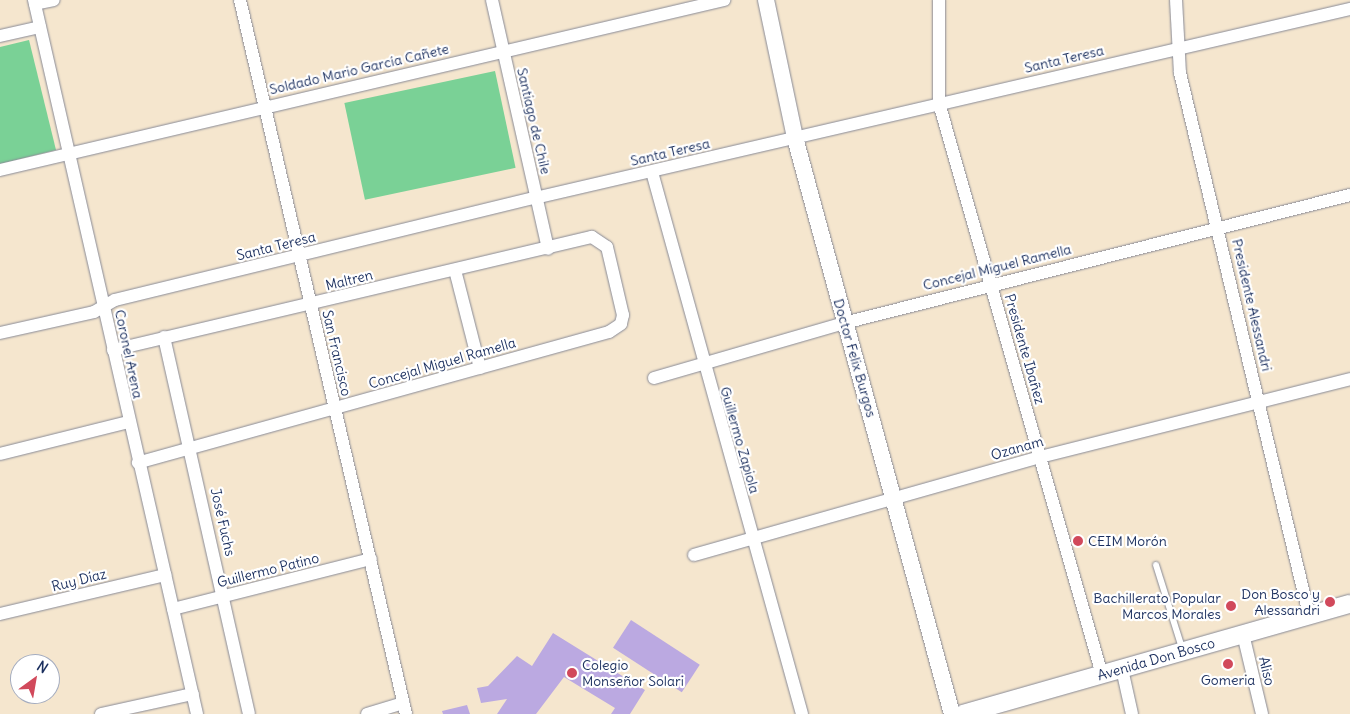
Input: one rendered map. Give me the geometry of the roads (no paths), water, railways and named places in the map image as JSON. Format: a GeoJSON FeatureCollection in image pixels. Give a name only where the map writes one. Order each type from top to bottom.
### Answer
{"type":"FeatureCollection","features":[{"type":"Feature","properties":{"kind":"main road","name":"Avenida Don Bosco"},"geometry":{"type":"LineString","coordinates":[[963,714],[999,709],[1122,669],[1350,604]]}},
{"type":"Feature","properties":{"kind":"street"},"geometry":{"type":"LineString","coordinates":[[35,2],[54,0]]}},
{"type":"Feature","properties":{"kind":"street","name":"San Francisco"},"geometry":{"type":"LineString","coordinates":[[240,0],[371,559],[404,709]]}},
{"type":"Feature","properties":{"kind":"street","name":"Santiago de Chile"},"geometry":{"type":"LineString","coordinates":[[492,0],[548,249]]}},
{"type":"Feature","properties":{"kind":"street","name":"Soldado Mario García Cañete"},"geometry":{"type":"LineString","coordinates":[[0,170],[724,0]]}},
{"type":"Feature","properties":{"kind":"street","name":"Doctor Felix Burgos"},"geometry":{"type":"LineString","coordinates":[[766,0],[795,138],[952,714]]}},
{"type":"Feature","properties":{"kind":"street","name":"Presidente Ibañez"},"geometry":{"type":"LineString","coordinates":[[939,0],[939,103],[1102,675]]}},
{"type":"Feature","properties":{"kind":"street","name":"Presidente Alessandri"},"geometry":{"type":"LineString","coordinates":[[1176,0],[1176,49],[1309,615]]}},
{"type":"Feature","properties":{"kind":"street","name":"Coronel Arena"},"geometry":{"type":"LineString","coordinates":[[35,2],[128,422],[197,714]]}},
{"type":"Feature","properties":{"kind":"street","name":"Santa Teresa"},"geometry":{"type":"LineString","coordinates":[[0,333],[103,308],[115,300],[536,198],[1350,8]]}},
{"type":"Feature","properties":{"kind":"street"},"geometry":{"type":"LineString","coordinates":[[0,36],[40,27]]}},
{"type":"Feature","properties":{"kind":"street","name":"Guillermo Zapiola"},"geometry":{"type":"LineString","coordinates":[[652,172],[703,364],[802,714]]}},
{"type":"Feature","properties":{"kind":"street","name":"Concejal Miguel Ramella"},"geometry":{"type":"LineString","coordinates":[[654,378],[844,323],[991,284],[1218,226],[1350,195]]}},
{"type":"Feature","properties":{"kind":"street","name":"Maltren"},"geometry":{"type":"LineString","coordinates":[[113,350],[548,249],[592,237],[607,248],[623,315],[621,324],[610,332]]}},
{"type":"Feature","properties":{"kind":"street"},"geometry":{"type":"LineString","coordinates":[[455,270],[480,368]]}},
{"type":"Feature","properties":{"kind":"street","name":"Concejal Miguel Ramella"},"geometry":{"type":"LineString","coordinates":[[138,463],[610,332]]}},
{"type":"Feature","properties":{"kind":"street","name":"José Fuchs"},"geometry":{"type":"LineString","coordinates":[[164,337],[225,596],[249,714]]}},
{"type":"Feature","properties":{"kind":"street","name":"Ozanam"},"geometry":{"type":"LineString","coordinates":[[694,555],[751,537],[894,500],[1040,457],[1350,379]]}},
{"type":"Feature","properties":{"kind":"street"},"geometry":{"type":"LineString","coordinates":[[0,454],[128,422]]}},
{"type":"Feature","properties":{"kind":"street","name":"Guillermo Patino"},"geometry":{"type":"LineString","coordinates":[[173,609],[371,559]]}},
{"type":"Feature","properties":{"kind":"street","name":"Ruy Díaz"},"geometry":{"type":"LineString","coordinates":[[0,614],[165,575]]}},
{"type":"Feature","properties":{"kind":"street","name":"Aliso"},"geometry":{"type":"LineString","coordinates":[[1243,634],[1262,714]]}},
{"type":"Feature","properties":{"kind":"street"},"geometry":{"type":"LineString","coordinates":[[1122,669],[1132,714]]}},
{"type":"Feature","properties":{"kind":"street"},"geometry":{"type":"LineString","coordinates":[[101,714],[193,694]]}},
{"type":"Feature","properties":{"kind":"street"},"geometry":{"type":"LineString","coordinates":[[367,714],[404,709]]}},
{"type":"Feature","properties":{"kind":"lane"},"geometry":{"type":"LineString","coordinates":[[1156,565],[1183,652]]}},
{"type":"Feature","properties":{"kind":"place","name":"CEIM Morón"},"geometry":{"type":"Point","coordinates":[1078,541]}},
{"type":"Feature","properties":{"kind":"place","name":"Don Bosco y Alessandri"},"geometry":{"type":"Point","coordinates":[1330,602]}},
{"type":"Feature","properties":{"kind":"place","name":"Bachillerato Popular Marcos Morales"},"geometry":{"type":"Point","coordinates":[1231,606]}},
{"type":"Feature","properties":{"kind":"place","name":"Gomeria"},"geometry":{"type":"Point","coordinates":[1228,664]}},
{"type":"Feature","properties":{"kind":"place","name":"Colegio Monseñor Solari"},"geometry":{"type":"Point","coordinates":[572,673]}}]}
